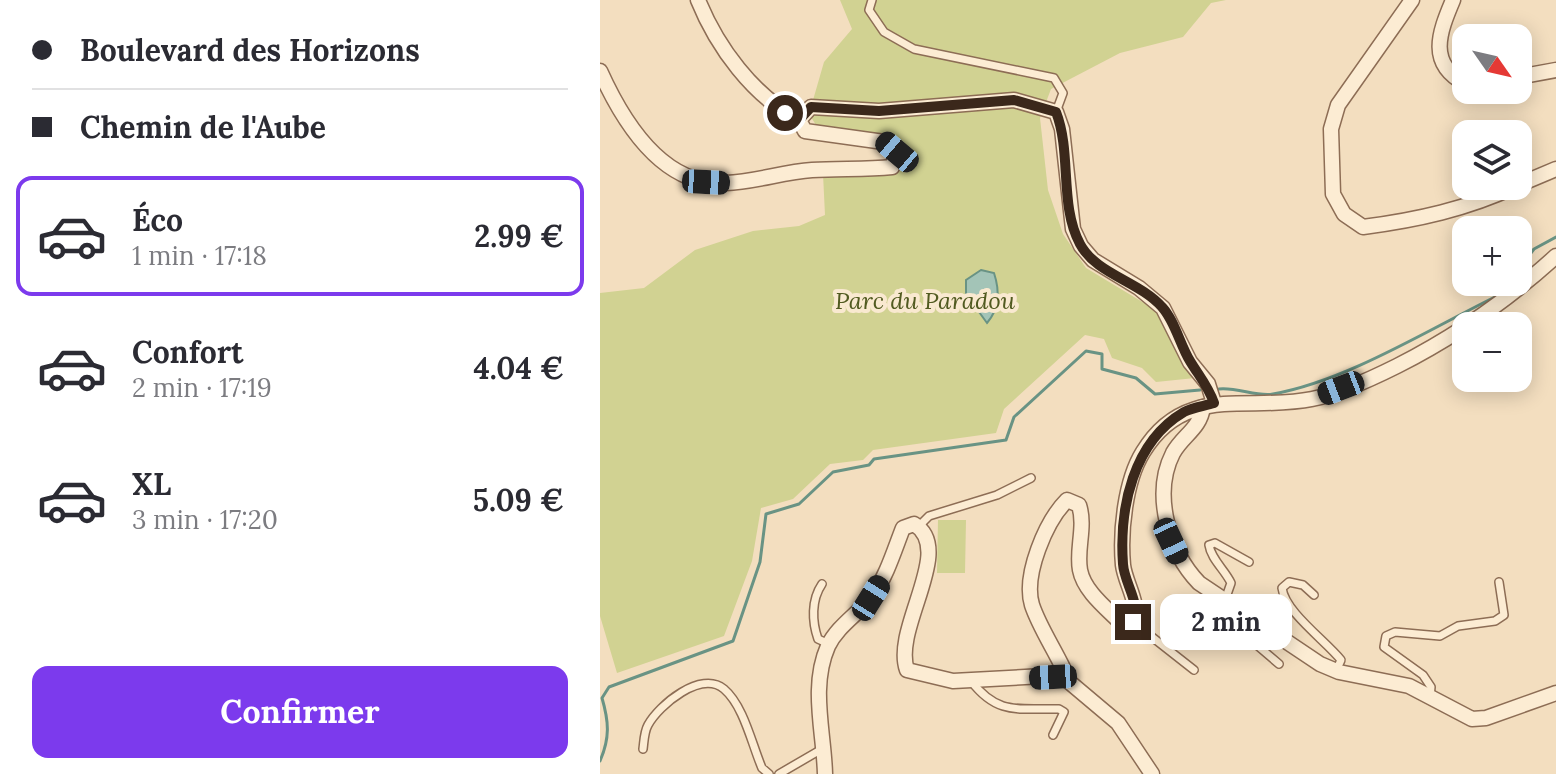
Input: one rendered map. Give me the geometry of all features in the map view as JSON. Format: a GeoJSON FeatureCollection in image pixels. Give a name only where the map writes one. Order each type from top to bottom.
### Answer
{"type":"FeatureCollection","features":[{"type":"Feature","properties":{"kind":"street"},"geometry":{"type":"LineString","coordinates":[[600,71],[613,102],[640,140],[686,178],[726,183],[810,170],[892,167],[897,152],[884,142],[805,131],[799,120],[785,113],[731,59],[698,0]]}},
{"type":"Feature","properties":{"kind":"street"},"geometry":{"type":"LineString","coordinates":[[1412,0],[1338,105],[1331,129],[1333,194],[1344,214],[1363,227],[1421,220],[1486,200]]}},
{"type":"Feature","properties":{"kind":"street"},"geometry":{"type":"LineString","coordinates":[[1452,77],[1443,65],[1437,48],[1453,0]]}},
{"type":"Feature","properties":{"kind":"street"},"geometry":{"type":"LineString","coordinates":[[1532,74],[1556,70]]}},
{"type":"Feature","properties":{"kind":"street"},"geometry":{"type":"LineString","coordinates":[[799,120],[811,107],[879,111],[1014,100],[1056,112],[1062,129],[1073,229],[1081,246],[1093,260],[1163,308],[1190,362],[1208,384],[1208,405],[1201,422],[1175,451],[1167,469],[1164,494],[1171,541],[1183,567],[1212,591],[1320,664],[1336,671],[1393,681],[1472,719],[1486,718],[1556,693]]}},
{"type":"Feature","properties":{"kind":"street"},"geometry":{"type":"LineString","coordinates":[[1532,179],[1556,169]]}},
{"type":"Feature","properties":{"kind":"street"},"geometry":{"type":"LineString","coordinates":[[1061,675],[1063,668],[1032,603],[1030,582],[1057,510],[1067,500],[1079,505],[1082,516],[1080,571],[1088,588],[1120,622],[1133,622],[1136,606],[1127,588],[1123,563],[1132,478],[1142,454],[1158,432],[1187,411],[1208,405],[1313,399],[1396,367],[1519,289],[1556,256]]}},
{"type":"Feature","properties":{"kind":"street"},"geometry":{"type":"LineString","coordinates":[[825,774],[820,689],[829,644],[871,598],[884,577],[903,528],[914,524],[925,531],[930,543],[903,658],[907,670],[971,681],[1061,675],[1118,723],[1152,774]]}},
{"type":"Feature","properties":{"kind":"lane"},"geometry":{"type":"LineString","coordinates":[[872,0],[869,10],[884,32],[914,49],[1054,78],[1063,93],[1056,112]]}},
{"type":"Feature","properties":{"kind":"lane"},"geometry":{"type":"LineString","coordinates":[[918,527],[929,516],[997,495],[1031,478]]}},
{"type":"Feature","properties":{"kind":"lane"},"geometry":{"type":"LineString","coordinates":[[1225,600],[1231,583],[1226,570],[1210,553],[1209,545],[1215,543],[1249,562]]}},
{"type":"Feature","properties":{"kind":"lane"},"geometry":{"type":"LineString","coordinates":[[1314,595],[1296,582],[1289,582],[1282,588],[1283,595],[1306,624],[1341,660],[1336,671]]}},
{"type":"Feature","properties":{"kind":"lane"},"geometry":{"type":"LineString","coordinates":[[1430,698],[1429,683],[1384,647],[1386,636],[1395,632],[1440,636],[1458,626],[1495,621],[1504,615],[1499,582]]}},
{"type":"Feature","properties":{"kind":"lane"},"geometry":{"type":"LineString","coordinates":[[822,584],[814,602],[814,627],[818,639],[829,644]]}},
{"type":"Feature","properties":{"kind":"lane"},"geometry":{"type":"LineString","coordinates":[[1212,591],[1210,600],[1217,611],[1279,664]]}},
{"type":"Feature","properties":{"kind":"lane"},"geometry":{"type":"LineString","coordinates":[[1133,622],[1194,670]]}},
{"type":"Feature","properties":{"kind":"lane"},"geometry":{"type":"LineString","coordinates":[[971,681],[985,699],[1006,709],[1059,709],[1064,712],[1053,735]]}},
{"type":"Feature","properties":{"kind":"lane"},"geometry":{"type":"LineString","coordinates":[[643,749],[646,728],[670,700],[698,685],[709,684],[723,688],[735,705],[762,768],[769,774]]}},
{"type":"Feature","properties":{"kind":"lane"},"geometry":{"type":"LineString","coordinates":[[779,774],[822,749]]}},
{"type":"Feature","properties":{"kind":"green space","name":"Parc du Paradou"},"geometry":{"type":"Polygon","coordinates":[[[840,0],[1226,0],[1211,3],[1183,37],[1120,53],[1051,89],[1040,118],[1048,190],[1063,234],[1086,268],[1154,309],[1195,378],[1156,382],[1142,368],[1112,358],[1104,339],[1085,335],[1004,409],[996,433],[873,450],[863,460],[830,464],[793,499],[761,508],[752,561],[724,636],[617,673],[600,616],[600,293],[644,288],[695,250],[753,231],[799,226],[825,215],[823,174],[899,171],[906,150],[889,135],[816,125],[809,114],[824,62],[852,29],[840,0]]]}},
{"type":"Feature","properties":{"kind":"green space"},"geometry":{"type":"Polygon","coordinates":[[[938,520],[966,520],[965,573],[937,573],[938,520]]]}},
{"type":"Feature","properties":{"kind":"shaded area"},"geometry":{"type":"Polygon","coordinates":[[[981,270],[994,273],[997,286],[996,306],[987,323],[966,294],[966,280],[981,270]]]}},
{"type":"Feature","properties":{"kind":"waterway"},"geometry":{"type":"LineString","coordinates":[[1532,252],[1556,237]]}},
{"type":"Feature","properties":{"kind":"waterway"},"geometry":{"type":"LineString","coordinates":[[1219,389],[1273,394],[1330,378],[1497,296]]}},
{"type":"Feature","properties":{"kind":"waterway"},"geometry":{"type":"LineString","coordinates":[[600,761],[607,730],[602,698],[609,687],[733,641],[760,562],[766,514],[799,504],[833,472],[869,465],[874,459],[1006,440],[1014,417],[1086,351],[1102,354],[1102,369],[1136,378],[1155,394],[1200,390]]}},
{"type":"Feature","properties":{"kind":"route"},"geometry":{"type":"LineString","coordinates":[[785,113],[799,120],[811,107],[879,111],[1014,100],[1048,107],[1056,112],[1062,129],[1073,229],[1081,246],[1093,260],[1139,288],[1163,308],[1190,362],[1208,384],[1214,403],[1187,411],[1158,432],[1142,454],[1132,478],[1123,563],[1127,588],[1136,606],[1133,622]]}}]}
